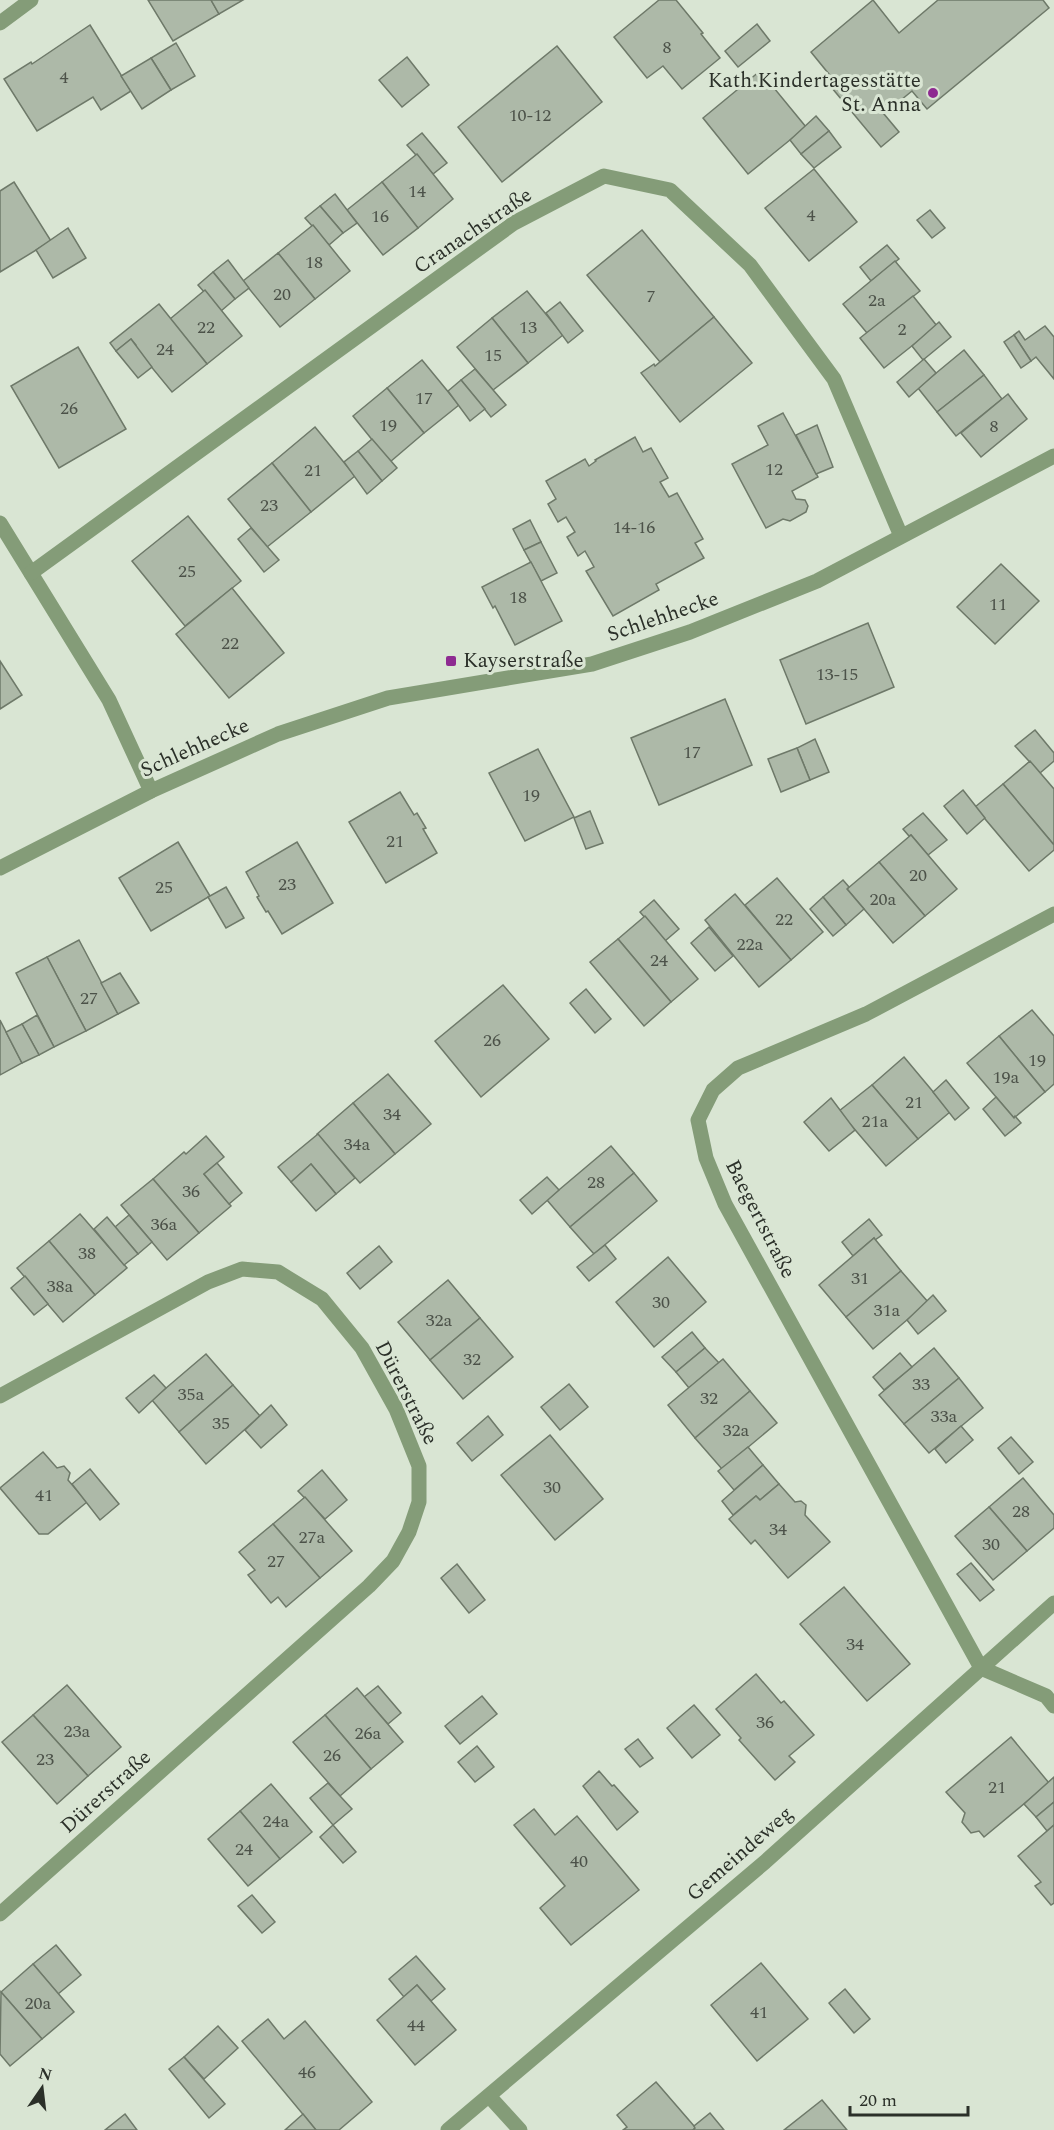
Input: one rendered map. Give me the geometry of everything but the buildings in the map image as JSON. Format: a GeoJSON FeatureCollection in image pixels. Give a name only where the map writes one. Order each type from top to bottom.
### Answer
{"type":"FeatureCollection","features":[{"type":"Feature","properties":{"kind":"street"},"geometry":{"type":"LineString","coordinates":[[0,23],[31,0]]}},
{"type":"Feature","properties":{"kind":"street","name":"Cranachstraße"},"geometry":{"type":"LineString","coordinates":[[31,573],[514,224],[604,176],[670,190],[750,265],[834,378],[901,536]]}},
{"type":"Feature","properties":{"kind":"street","name":"Schlehhecke"},"geometry":{"type":"LineString","coordinates":[[0,868],[151,791],[278,734],[388,698],[592,664],[690,632],[817,581],[1054,456]]}},
{"type":"Feature","properties":{"kind":"street"},"geometry":{"type":"LineString","coordinates":[[0,523],[108,700],[151,791]]}},
{"type":"Feature","properties":{"kind":"street","name":"Baegertstraße"},"geometry":{"type":"LineString","coordinates":[[981,1668],[725,1204],[706,1158],[698,1120],[713,1090],[738,1068],[866,1014],[1054,914]]}},
{"type":"Feature","properties":{"kind":"street","name":"Dürerstraße"},"geometry":{"type":"LineString","coordinates":[[0,1396],[208,1282],[242,1269],[278,1272],[322,1299],[362,1348],[396,1409],[419,1466],[419,1502],[409,1532],[393,1561],[385,1569],[0,1914]]}},
{"type":"Feature","properties":{"kind":"street","name":"Gemeindeweg"},"geometry":{"type":"LineString","coordinates":[[448,2130],[765,1862],[1054,1603]]}},
{"type":"Feature","properties":{"kind":"street"},"geometry":{"type":"LineString","coordinates":[[981,1668],[1046,1696],[1054,1706]]}},
{"type":"Feature","properties":{"kind":"street"},"geometry":{"type":"LineString","coordinates":[[489,2096],[520,2130]]}},
{"type":"Feature","properties":{"kind":"place","name":"Kath.Kindertagesstätte St. Anna"},"geometry":{"type":"Point","coordinates":[933,93]}},
{"type":"Feature","properties":{"kind":"place","name":"Kayserstraße"},"geometry":{"type":"Point","coordinates":[451,661]}}]}
